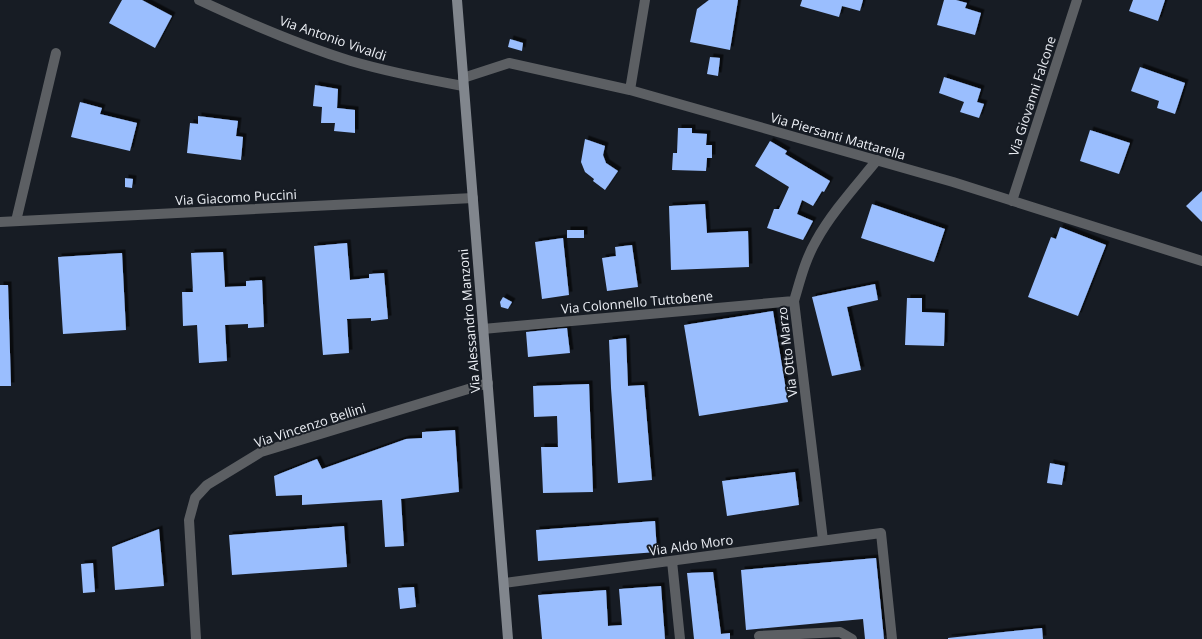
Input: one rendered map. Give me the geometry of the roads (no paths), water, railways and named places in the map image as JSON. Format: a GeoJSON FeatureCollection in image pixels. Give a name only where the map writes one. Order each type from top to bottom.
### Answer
{"type":"FeatureCollection","features":[{"type":"Feature","properties":{"kind":"main road","name":"Via Alessandro Manzoni"},"geometry":{"type":"LineString","coordinates":[[457,0],[508,639]]}},
{"type":"Feature","properties":{"kind":"street","name":"Via Antonio Vivaldi"},"geometry":{"type":"LineString","coordinates":[[199,0],[294,40],[350,61],[413,77],[463,82]]}},
{"type":"Feature","properties":{"kind":"street"},"geometry":{"type":"LineString","coordinates":[[630,90],[645,0]]}},
{"type":"Feature","properties":{"kind":"street","name":"Via Giovanni Falcone"},"geometry":{"type":"LineString","coordinates":[[1012,201],[1077,0]]}},
{"type":"Feature","properties":{"kind":"street"},"geometry":{"type":"LineString","coordinates":[[16,221],[56,53]]}},
{"type":"Feature","properties":{"kind":"street","name":"Via Piersanti Mattarella"},"geometry":{"type":"LineString","coordinates":[[463,82],[509,63],[630,90],[877,160],[1202,261]]}},
{"type":"Feature","properties":{"kind":"street","name":"Via Otto Marzo"},"geometry":{"type":"LineString","coordinates":[[823,540],[794,301],[803,270],[816,241],[833,216],[877,160]]}},
{"type":"Feature","properties":{"kind":"street","name":"Via Giacomo Puccini"},"geometry":{"type":"LineString","coordinates":[[0,222],[473,198]]}},
{"type":"Feature","properties":{"kind":"street","name":"Via Colonnello Tuttobene"},"geometry":{"type":"LineString","coordinates":[[483,329],[794,301]]}},
{"type":"Feature","properties":{"kind":"street","name":"Via Vincenzo Bellini"},"geometry":{"type":"LineString","coordinates":[[196,639],[189,520],[195,498],[207,485],[261,452],[488,383]]}},
{"type":"Feature","properties":{"kind":"street","name":"Via Aldo Moro"},"geometry":{"type":"LineString","coordinates":[[504,583],[881,532],[892,639]]}},
{"type":"Feature","properties":{"kind":"street"},"geometry":{"type":"LineString","coordinates":[[672,561],[680,639]]}},
{"type":"Feature","properties":{"kind":"street"},"geometry":{"type":"LineString","coordinates":[[759,636],[840,632],[852,639]]}}]}
